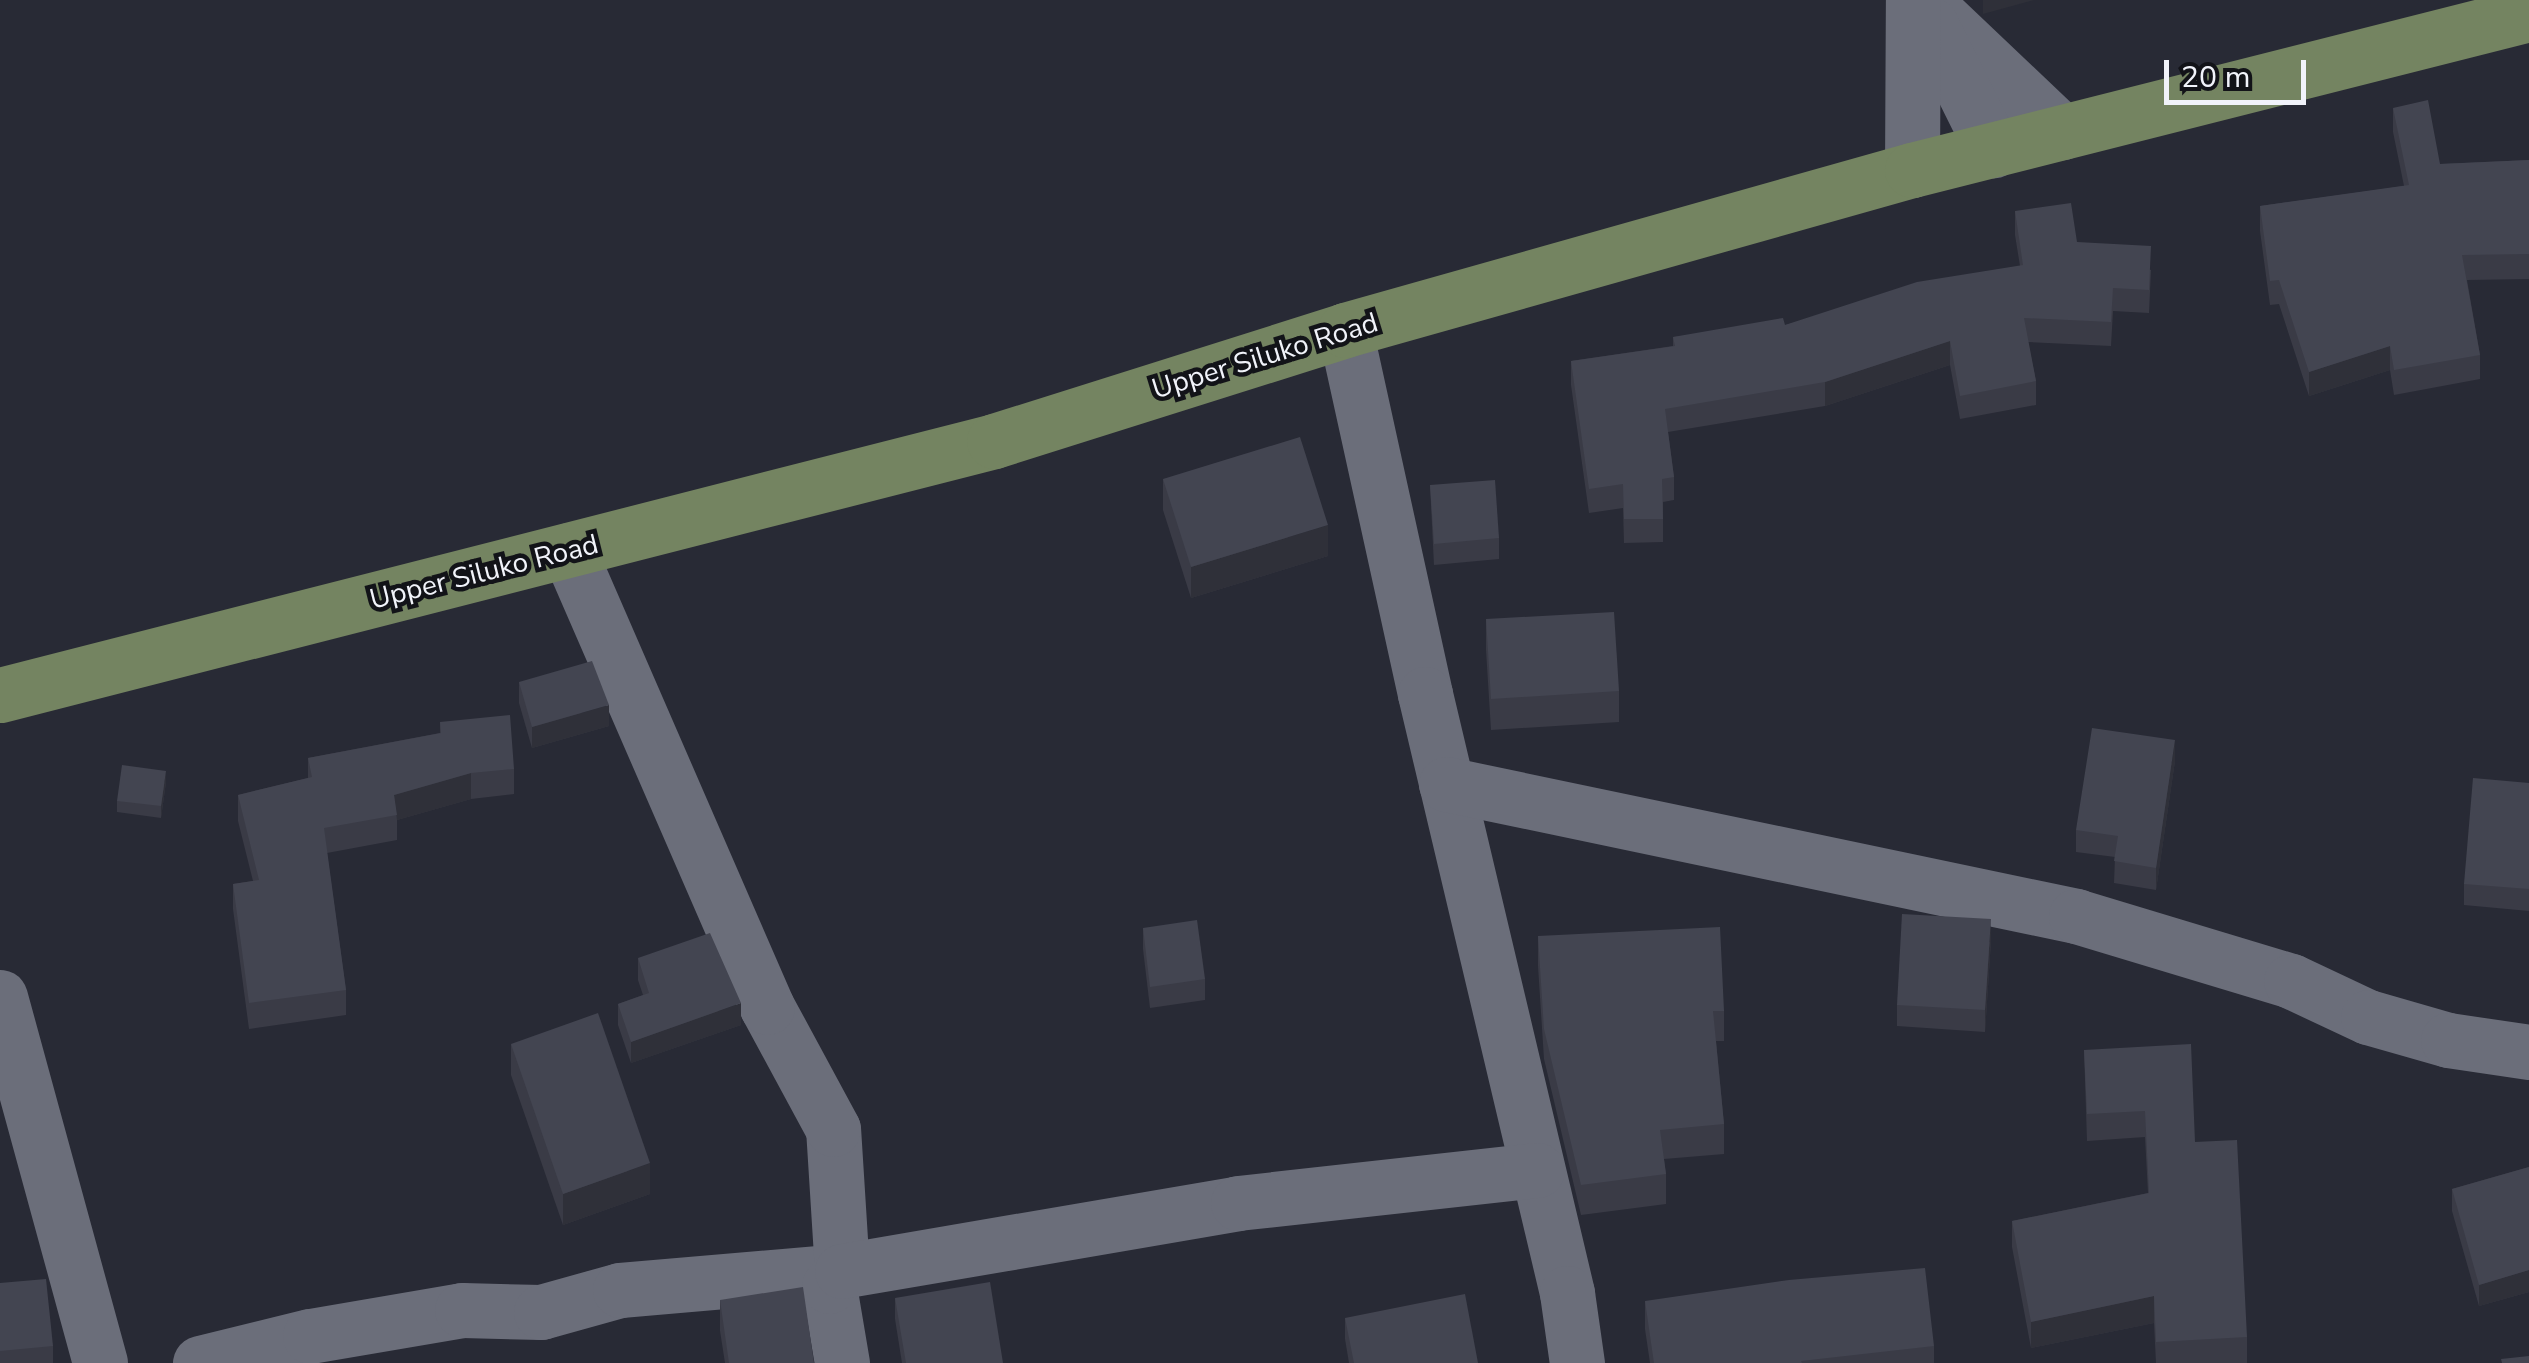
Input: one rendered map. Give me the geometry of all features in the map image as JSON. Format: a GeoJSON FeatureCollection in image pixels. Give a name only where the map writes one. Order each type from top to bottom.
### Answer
{"type":"FeatureCollection","features":[{"type":"Feature","properties":{"kind":"main road","name":"Upper Siluko Road"},"geometry":{"type":"LineString","coordinates":[[0,695],[994,441],[1345,330],[1912,170],[2529,14]]}},
{"type":"Feature","properties":{"kind":"street"},"geometry":{"type":"LineString","coordinates":[[1918,0],[2062,132]]}},
{"type":"Feature","properties":{"kind":"street"},"geometry":{"type":"LineString","coordinates":[[1918,0],[1994,150]]}},
{"type":"Feature","properties":{"kind":"street"},"geometry":{"type":"LineString","coordinates":[[1912,170],[1918,0]]}},
{"type":"Feature","properties":{"kind":"street"},"geometry":{"type":"LineString","coordinates":[[1345,330],[1446,784],[1566,1293],[1576,1363]]}},
{"type":"Feature","properties":{"kind":"street"},"geometry":{"type":"LineString","coordinates":[[568,550],[767,1007],[833,1129],[842,1271],[829,1286],[842,1363]]}},
{"type":"Feature","properties":{"kind":"street"},"geometry":{"type":"LineString","coordinates":[[1446,784],[2076,916],[2292,981],[2368,1017],[2448,1040],[2529,1052]]}},
{"type":"Feature","properties":{"kind":"street"},"geometry":{"type":"LineString","coordinates":[[0,997],[100,1363]]}},
{"type":"Feature","properties":{"kind":"street"},"geometry":{"type":"LineString","coordinates":[[200,1363],[310,1336],[462,1310],[541,1312],[620,1290],[842,1271],[1238,1203],[1537,1170]]}},
{"type":"Feature","properties":{"kind":"building"},"geometry":{"type":"Polygon","coordinates":[[[2428,100],[2440,164],[2529,160],[2529,254],[2462,255],[2480,355],[2394,370],[2390,346],[2309,372],[2279,280],[2270,281],[2260,206],[2409,185],[2393,108],[2428,100]]]}},
{"type":"Feature","properties":{"kind":"building"},"geometry":{"type":"Polygon","coordinates":[[[2071,203],[2077,242],[2151,246],[2149,290],[2113,288],[2111,322],[2024,318],[2036,381],[1960,396],[1950,341],[1825,382],[1665,409],[1674,477],[1662,479],[1663,519],[1624,519],[1623,484],[1589,489],[1571,361],[1675,346],[1673,337],[1783,318],[1785,325],[1917,282],[2023,265],[2015,211],[2071,203]]]}},
{"type":"Feature","properties":{"kind":"building"},"geometry":{"type":"Polygon","coordinates":[[[1300,437],[1328,525],[1191,567],[1163,479],[1300,437]]]}},
{"type":"Feature","properties":{"kind":"building"},"geometry":{"type":"Polygon","coordinates":[[[1495,480],[1499,538],[1434,544],[1430,485],[1495,480]]]}},
{"type":"Feature","properties":{"kind":"building"},"geometry":{"type":"Polygon","coordinates":[[[1614,612],[1619,691],[1491,699],[1486,619],[1614,612]]]}},
{"type":"Feature","properties":{"kind":"building"},"geometry":{"type":"Polygon","coordinates":[[[592,661],[609,705],[532,727],[519,682],[592,661]]]}},
{"type":"Feature","properties":{"kind":"building"},"geometry":{"type":"Polygon","coordinates":[[[510,715],[514,769],[471,773],[394,795],[397,815],[324,828],[346,990],[249,1003],[233,884],[259,880],[238,795],[312,777],[308,758],[441,733],[440,722],[510,715]]]}},
{"type":"Feature","properties":{"kind":"building"},"geometry":{"type":"Polygon","coordinates":[[[2092,728],[2175,740],[2156,868],[2114,861],[2118,836],[2076,830],[2092,728]]]}},
{"type":"Feature","properties":{"kind":"building"},"geometry":{"type":"Polygon","coordinates":[[[122,765],[166,771],[161,806],[117,801],[122,765]]]}},
{"type":"Feature","properties":{"kind":"building"},"geometry":{"type":"Polygon","coordinates":[[[2473,778],[2529,783],[2529,889],[2464,884],[2473,778]]]}},
{"type":"Feature","properties":{"kind":"building"},"geometry":{"type":"Polygon","coordinates":[[[1902,914],[1991,919],[1985,1010],[1897,1005],[1902,914]]]}},
{"type":"Feature","properties":{"kind":"building"},"geometry":{"type":"Polygon","coordinates":[[[1197,920],[1205,979],[1150,987],[1143,928],[1197,920]]]}},
{"type":"Feature","properties":{"kind":"building"},"geometry":{"type":"Polygon","coordinates":[[[1720,927],[1724,1011],[1713,1011],[1724,1124],[1660,1130],[1666,1174],[1581,1185],[1544,1029],[1538,936],[1720,927]]]}},
{"type":"Feature","properties":{"kind":"building"},"geometry":{"type":"Polygon","coordinates":[[[710,933],[741,1003],[631,1042],[618,1004],[649,993],[638,958],[710,933]]]}},
{"type":"Feature","properties":{"kind":"building"},"geometry":{"type":"Polygon","coordinates":[[[598,1013],[650,1163],[563,1194],[511,1044],[598,1013]]]}},
{"type":"Feature","properties":{"kind":"building"},"geometry":{"type":"Polygon","coordinates":[[[2191,1044],[2195,1142],[2237,1140],[2247,1337],[2156,1342],[2154,1296],[2031,1322],[2012,1221],[2149,1193],[2145,1111],[2087,1114],[2084,1050],[2191,1044]]]}},
{"type":"Feature","properties":{"kind":"building"},"geometry":{"type":"Polygon","coordinates":[[[2529,1167],[2529,1270],[2479,1285],[2452,1189],[2529,1167]]]}},
{"type":"Feature","properties":{"kind":"building"},"geometry":{"type":"Polygon","coordinates":[[[1925,1268],[1934,1346],[1802,1363],[1654,1363],[1645,1301],[1789,1280],[1925,1268]]]}},
{"type":"Feature","properties":{"kind":"building"},"geometry":{"type":"Polygon","coordinates":[[[46,1279],[53,1346],[0,1351],[0,1283],[46,1279]]]}},
{"type":"Feature","properties":{"kind":"building"},"geometry":{"type":"Polygon","coordinates":[[[990,1282],[1003,1363],[906,1363],[895,1298],[990,1282]]]}},
{"type":"Feature","properties":{"kind":"building"},"geometry":{"type":"Polygon","coordinates":[[[803,1287],[814,1363],[729,1363],[720,1300],[803,1287]]]}},
{"type":"Feature","properties":{"kind":"building"},"geometry":{"type":"Polygon","coordinates":[[[1465,1294],[1478,1363],[1354,1363],[1345,1318],[1465,1294]]]}},
{"type":"Feature","properties":{"kind":"building"},"geometry":{"type":"Polygon","coordinates":[[[2529,1356],[2529,1363],[2502,1363],[2501,1359],[2529,1356]]]}}]}
